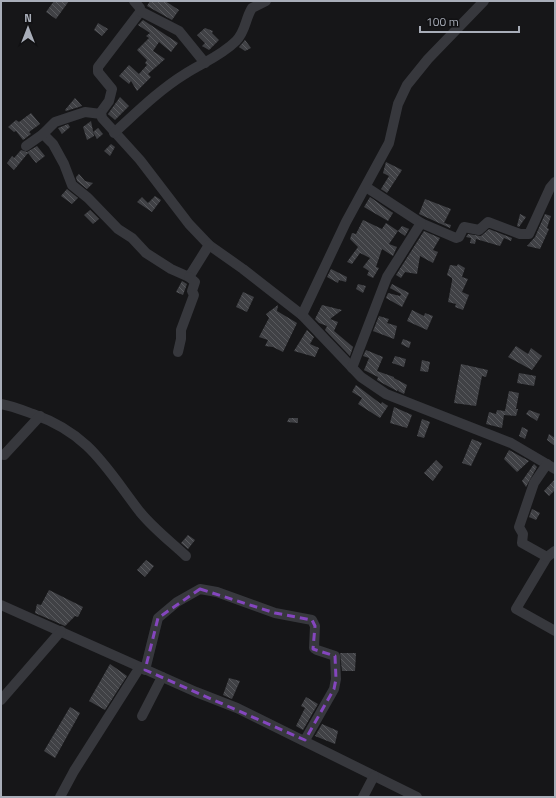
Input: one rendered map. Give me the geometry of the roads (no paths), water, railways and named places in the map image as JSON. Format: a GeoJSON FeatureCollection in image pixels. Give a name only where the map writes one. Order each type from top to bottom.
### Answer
{"type":"FeatureCollection","features":[{"type":"Feature","properties":{"kind":"street"},"geometry":{"type":"LineString","coordinates":[[134,1],[138,5],[140,11],[179,31],[205,63]]}},
{"type":"Feature","properties":{"kind":"street"},"geometry":{"type":"LineString","coordinates":[[302,315],[346,222],[389,143],[398,104],[412,77],[431,55],[484,1]]}},
{"type":"Feature","properties":{"kind":"street"},"geometry":{"type":"LineString","coordinates":[[114,133],[146,104],[184,75],[205,63],[237,40],[245,30],[250,11],[260,4]]}},
{"type":"Feature","properties":{"kind":"street"},"geometry":{"type":"LineString","coordinates":[[101,114],[109,101],[112,89],[98,72],[98,67],[140,11]]}},
{"type":"Feature","properties":{"kind":"street"},"geometry":{"type":"LineString","coordinates":[[26,146],[43,134],[52,124],[85,112],[101,114]]}},
{"type":"Feature","properties":{"kind":"street"},"geometry":{"type":"LineString","coordinates":[[101,114],[102,118],[114,133],[140,160],[177,209],[209,245],[243,269],[302,315],[352,368],[384,393],[511,443],[551,466],[534,483],[519,527],[523,534],[522,540],[524,544],[547,558]]}},
{"type":"Feature","properties":{"kind":"street"},"geometry":{"type":"LineString","coordinates":[[43,134],[53,144],[64,164],[72,185],[88,198],[118,229],[132,238],[146,253],[172,269],[189,277],[195,282],[192,291],[194,295],[181,330],[181,339],[178,352]]}},
{"type":"Feature","properties":{"kind":"street"},"geometry":{"type":"LineString","coordinates":[[366,187],[421,223],[455,238],[459,237],[464,227],[479,230],[488,222],[527,235],[531,233],[550,189]]}},
{"type":"Feature","properties":{"kind":"street"},"geometry":{"type":"LineString","coordinates":[[352,368],[387,277],[421,223]]}},
{"type":"Feature","properties":{"kind":"street"},"geometry":{"type":"LineString","coordinates":[[189,277],[209,245]]}},
{"type":"Feature","properties":{"kind":"street"},"geometry":{"type":"LineString","coordinates":[[1,404],[60,424],[92,450],[156,529],[186,556]]}},
{"type":"Feature","properties":{"kind":"street"},"geometry":{"type":"LineString","coordinates":[[4,456],[40,416]]}},
{"type":"Feature","properties":{"kind":"street"},"geometry":{"type":"LineString","coordinates":[[555,551],[547,558],[516,609],[555,632]]}},
{"type":"Feature","properties":{"kind":"street"},"geometry":{"type":"LineString","coordinates":[[60,797],[74,771],[143,668],[158,618],[178,602],[200,589],[217,592],[275,613],[312,620],[316,626],[314,648],[335,656],[336,679],[334,689],[305,740]]}},
{"type":"Feature","properties":{"kind":"street"},"geometry":{"type":"LineString","coordinates":[[1,605],[162,677],[237,708],[305,740],[417,797]]}},
{"type":"Feature","properties":{"kind":"street"},"geometry":{"type":"LineString","coordinates":[[1,700],[61,631]]}},
{"type":"Feature","properties":{"kind":"street"},"geometry":{"type":"LineString","coordinates":[[142,716],[162,677]]}},
{"type":"Feature","properties":{"kind":"street"},"geometry":{"type":"LineString","coordinates":[[363,797],[374,776]]}}]}
